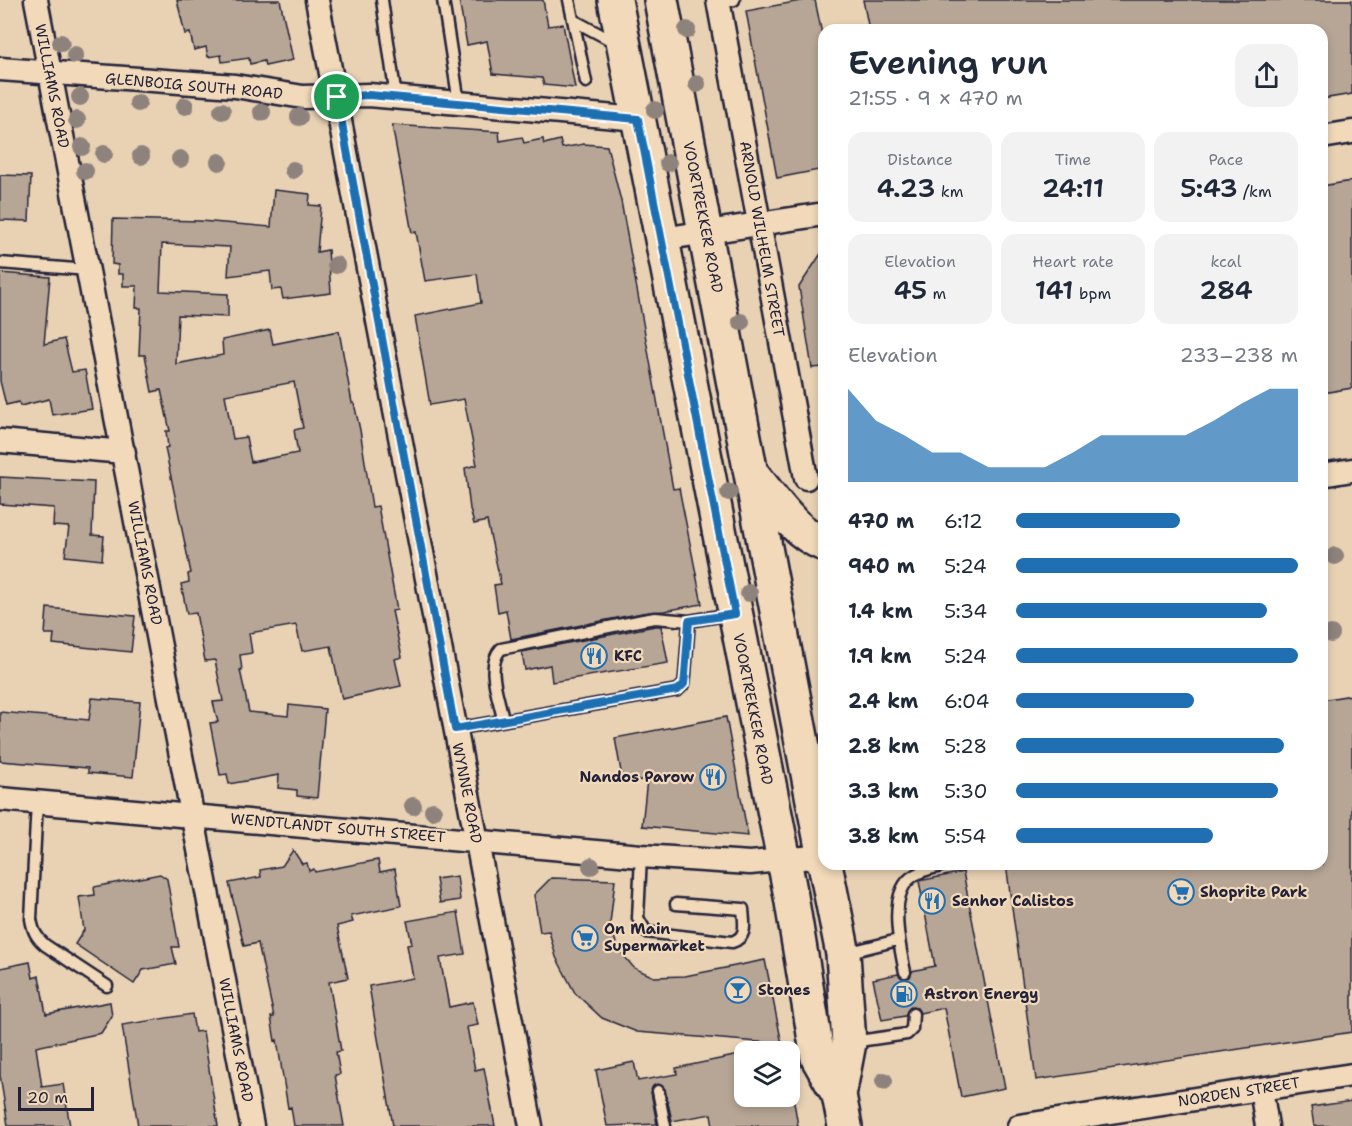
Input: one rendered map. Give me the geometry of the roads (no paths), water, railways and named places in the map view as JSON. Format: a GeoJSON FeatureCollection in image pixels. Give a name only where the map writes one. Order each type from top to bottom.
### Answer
{"type":"FeatureCollection","features":[{"type":"Feature","properties":{"kind":"main road","name":"VOORTREKKER ROAD"},"geometry":{"type":"LineString","coordinates":[[615,0],[791,896],[818,1058],[842,1111]]}},
{"type":"Feature","properties":{"kind":"main road","name":"VOORTREKKER ROAD"},"geometry":{"type":"LineString","coordinates":[[661,1],[818,829]]}},
{"type":"Feature","properties":{"kind":"main road"},"geometry":{"type":"LineString","coordinates":[[752,474],[802,531],[818,542]]}},
{"type":"Feature","properties":{"kind":"main road","name":"VOORTREKKER ROAD"},"geometry":{"type":"LineString","coordinates":[[826,870],[843,954],[849,1043],[842,1111]]}},
{"type":"Feature","properties":{"kind":"street","name":"WILLIAMS ROAD"},"geometry":{"type":"LineString","coordinates":[[36,0],[252,1126]]}},
{"type":"Feature","properties":{"kind":"street","name":"WYNNE ROAD"},"geometry":{"type":"LineString","coordinates":[[317,0],[531,1126]]}},
{"type":"Feature","properties":{"kind":"street","name":"ARNOLD WILHELM STREET"},"geometry":{"type":"LineString","coordinates":[[724,1],[759,224],[807,478]]}},
{"type":"Feature","properties":{"kind":"street","name":"GLENBOIG SOUTH ROAD"},"geometry":{"type":"LineString","coordinates":[[0,69],[236,86],[303,97],[369,95],[638,119]]}},
{"type":"Feature","properties":{"kind":"street"},"geometry":{"type":"LineString","coordinates":[[1328,136],[1352,132]]}},
{"type":"Feature","properties":{"kind":"street"},"geometry":{"type":"LineString","coordinates":[[662,239],[818,215]]}},
{"type":"Feature","properties":{"kind":"street"},"geometry":{"type":"LineString","coordinates":[[0,441],[124,452]]}},
{"type":"Feature","properties":{"kind":"street"},"geometry":{"type":"LineString","coordinates":[[1328,474],[1352,470]]}},
{"type":"Feature","properties":{"kind":"street","name":"WENDTLANDT SOUTH STREET"},"geometry":{"type":"LineString","coordinates":[[0,799],[641,856],[750,863],[818,856]]}},
{"type":"Feature","properties":{"kind":"street","name":"NORDEN STREET"},"geometry":{"type":"LineString","coordinates":[[1019,1126],[1352,1075]]}},
{"type":"Feature","properties":{"kind":"street"},"geometry":{"type":"LineString","coordinates":[[1261,1089],[1267,1126]]}},
{"type":"Feature","properties":{"kind":"lane"},"geometry":{"type":"LineString","coordinates":[[381,0],[396,98]]}},
{"type":"Feature","properties":{"kind":"lane"},"geometry":{"type":"LineString","coordinates":[[443,0],[459,103]]}},
{"type":"Feature","properties":{"kind":"lane"},"geometry":{"type":"LineString","coordinates":[[568,0],[586,82]]}},
{"type":"Feature","properties":{"kind":"lane"},"geometry":{"type":"LineString","coordinates":[[573,20],[624,47]]}},
{"type":"Feature","properties":{"kind":"lane"},"geometry":{"type":"LineString","coordinates":[[0,263],[88,270]]}},
{"type":"Feature","properties":{"kind":"lane"},"geometry":{"type":"LineString","coordinates":[[503,719],[493,666],[494,658],[501,649],[655,618],[689,621],[735,614]]}},
{"type":"Feature","properties":{"kind":"lane"},"geometry":{"type":"LineString","coordinates":[[455,729],[678,690],[684,684],[689,621]]}},
{"type":"Feature","properties":{"kind":"lane"},"geometry":{"type":"LineString","coordinates":[[37,802],[30,919],[32,927],[36,937],[45,945],[107,986]]}},
{"type":"Feature","properties":{"kind":"lane"},"geometry":{"type":"LineString","coordinates":[[641,856],[638,918],[646,932],[732,942],[740,939],[744,934],[743,909],[676,904]]}},
{"type":"Feature","properties":{"kind":"lane"},"geometry":{"type":"LineString","coordinates":[[905,972],[898,940],[897,910],[908,880],[915,874],[927,870]]}},
{"type":"Feature","properties":{"kind":"lane"},"geometry":{"type":"LineString","coordinates":[[843,954],[898,940]]}},
{"type":"Feature","properties":{"kind":"lane"},"geometry":{"type":"LineString","coordinates":[[849,1043],[907,1034],[912,1029],[913,1014]]}},
{"type":"Feature","properties":{"kind":"lane"},"geometry":{"type":"LineString","coordinates":[[658,1091],[665,1126]]}},
{"type":"Feature","properties":{"kind":"place","name":"KFC"},"geometry":{"type":"Point","coordinates":[594,656]}},
{"type":"Feature","properties":{"kind":"place","name":"Nandos Parow"},"geometry":{"type":"Point","coordinates":[713,777]}},
{"type":"Feature","properties":{"kind":"place","name":"Shoprite Park"},"geometry":{"type":"Point","coordinates":[1181,892]}},
{"type":"Feature","properties":{"kind":"place","name":"Senhor Calistos"},"geometry":{"type":"Point","coordinates":[932,901]}},
{"type":"Feature","properties":{"kind":"place","name":"On Main Supermarket"},"geometry":{"type":"Point","coordinates":[585,938]}},
{"type":"Feature","properties":{"kind":"place","name":"Stones"},"geometry":{"type":"Point","coordinates":[738,990]}},
{"type":"Feature","properties":{"kind":"place","name":"Astron Energy"},"geometry":{"type":"Point","coordinates":[904,994]}}]}
